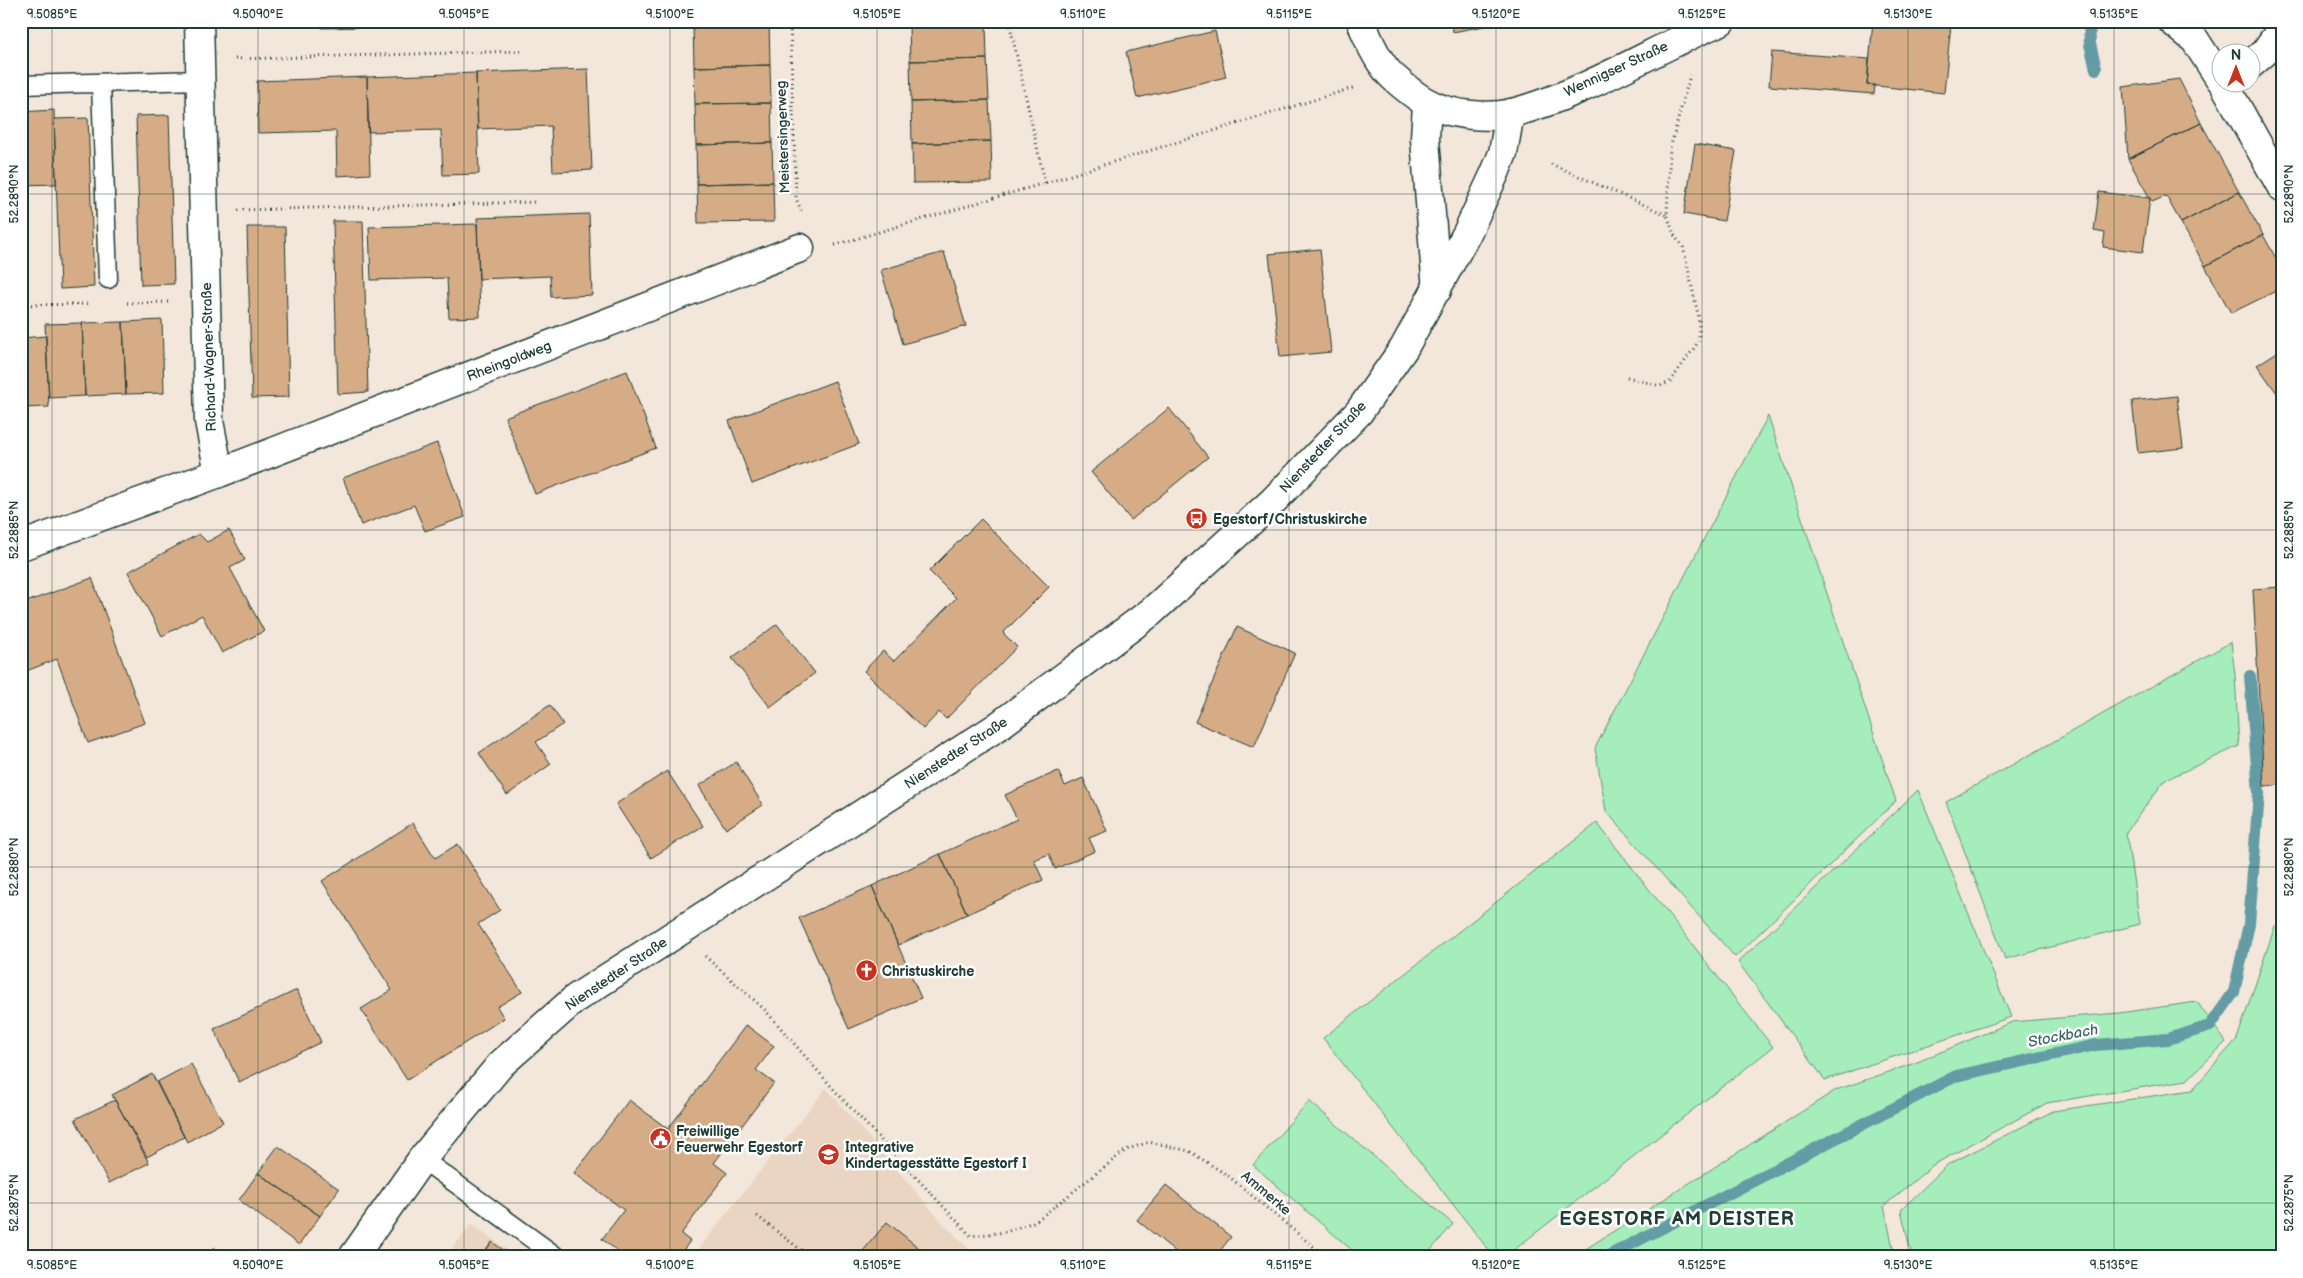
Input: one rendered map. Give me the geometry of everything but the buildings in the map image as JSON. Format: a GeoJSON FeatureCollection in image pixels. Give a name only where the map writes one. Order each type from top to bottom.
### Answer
{"type":"FeatureCollection","features":[{"type":"Feature","properties":{"kind":"main road","name":"Richard-Wagner-Straße"},"geometry":{"type":"LineString","coordinates":[[199,21],[209,421],[219,473]]}},
{"type":"Feature","properties":{"kind":"main road"},"geometry":{"type":"LineString","coordinates":[[1361,21],[1369,43],[1392,76]]}},
{"type":"Feature","properties":{"kind":"main road","name":"Wennigser Straße"},"geometry":{"type":"LineString","coordinates":[[1392,76],[1427,103],[1453,112],[1481,115],[1510,113],[1578,89],[1721,21]]}},
{"type":"Feature","properties":{"kind":"main road"},"geometry":{"type":"LineString","coordinates":[[2172,21],[2195,40],[2210,62]]}},
{"type":"Feature","properties":{"kind":"main road"},"geometry":{"type":"LineString","coordinates":[[2260,57],[2266,52],[2282,28]]}},
{"type":"Feature","properties":{"kind":"main road"},"geometry":{"type":"LineString","coordinates":[[2230,92],[2282,188]]}},
{"type":"Feature","properties":{"kind":"main road"},"geometry":{"type":"LineString","coordinates":[[1427,103],[1426,139],[1437,290]]}},
{"type":"Feature","properties":{"kind":"main road","name":"Nienstedter Straße"},"geometry":{"type":"LineString","coordinates":[[353,1257],[422,1158],[501,1064],[576,998],[997,727],[1151,612],[1273,501],[1359,412],[1404,348],[1467,233],[1503,153],[1510,113]]}},
{"type":"Feature","properties":{"kind":"main road","name":"Rheingoldweg"},"geometry":{"type":"LineString","coordinates":[[219,473],[800,248]]}},
{"type":"Feature","properties":{"kind":"main road"},"geometry":{"type":"LineString","coordinates":[[21,546],[219,473]]}},
{"type":"Feature","properties":{"kind":"lane"},"geometry":{"type":"LineString","coordinates":[[21,85],[101,83],[200,70]]}},
{"type":"Feature","properties":{"kind":"lane"},"geometry":{"type":"LineString","coordinates":[[101,83],[108,278]]}},
{"type":"Feature","properties":{"kind":"lane"},"geometry":{"type":"LineString","coordinates":[[422,1158],[556,1257]]}},
{"type":"Feature","properties":{"kind":"path","name":"Meistersingerweg"},"geometry":{"type":"LineString","coordinates":[[790,21],[796,198],[808,229],[800,248]]}},
{"type":"Feature","properties":{"kind":"path"},"geometry":{"type":"LineString","coordinates":[[1009,21],[1045,183]]}},
{"type":"Feature","properties":{"kind":"path"},"geometry":{"type":"LineString","coordinates":[[200,70],[523,51]]}},
{"type":"Feature","properties":{"kind":"path"},"geometry":{"type":"LineString","coordinates":[[1627,377],[1660,386],[1670,382],[1699,341],[1699,319],[1683,246],[1675,237],[1667,215],[1670,149],[1690,75]]}},
{"type":"Feature","properties":{"kind":"path"},"geometry":{"type":"LineString","coordinates":[[800,248],[816,250],[1045,183],[1392,76]]}},
{"type":"Feature","properties":{"kind":"path"},"geometry":{"type":"LineString","coordinates":[[1551,164],[1667,215]]}},
{"type":"Feature","properties":{"kind":"path"},"geometry":{"type":"LineString","coordinates":[[205,211],[536,202]]}},
{"type":"Feature","properties":{"kind":"path","name":"Ammerke"},"geometry":{"type":"LineString","coordinates":[[678,932],[765,1010],[836,1092],[971,1236],[1006,1232],[1036,1221],[1126,1150],[1149,1142],[1189,1151],[1227,1175],[1326,1257]]}},
{"type":"Feature","properties":{"kind":"path"},"geometry":{"type":"LineString","coordinates":[[757,1216],[810,1257]]}},
{"type":"Feature","properties":{"kind":"shaded area","name":"Integrative Kindertagesstätte Egestorf I"},"geometry":{"type":"Polygon","coordinates":[[[826,1088],[942,1222],[977,1257],[692,1257],[826,1088]]]}},
{"type":"Feature","properties":{"kind":"shaded area"},"geometry":{"type":"Polygon","coordinates":[[[472,1224],[517,1257],[445,1257],[472,1224]]]}},
{"type":"Feature","properties":{"kind":"green space"},"geometry":{"type":"Polygon","coordinates":[[[1768,416],[1896,801],[1735,957],[1606,811],[1595,748],[1768,416]]]}},
{"type":"Feature","properties":{"kind":"green space"},"geometry":{"type":"Polygon","coordinates":[[[2231,642],[2239,746],[2165,780],[2126,832],[2140,924],[2005,959],[1946,802],[2231,642]]]}},
{"type":"Feature","properties":{"kind":"green space"},"geometry":{"type":"Polygon","coordinates":[[[1918,790],[2011,1017],[1825,1080],[1738,962],[1918,790]]]}},
{"type":"Feature","properties":{"kind":"green space"},"geometry":{"type":"Polygon","coordinates":[[[1597,823],[1773,1047],[1505,1257],[1494,1257],[1323,1038],[1597,823]]]}},
{"type":"Feature","properties":{"kind":"green space"},"geometry":{"type":"Polygon","coordinates":[[[2275,926],[2282,928],[2282,1257],[1912,1257],[1901,1210],[1947,1165],[2053,1111],[2192,1090],[2237,1039],[2275,926]]]}},
{"type":"Feature","properties":{"kind":"green space"},"geometry":{"type":"Polygon","coordinates":[[[2197,1002],[2226,1042],[2187,1080],[2047,1103],[1933,1165],[1884,1206],[1895,1257],[1573,1257],[1836,1090],[1915,1063],[2012,1022],[2119,1013],[2197,1002]]]}},
{"type":"Feature","properties":{"kind":"green space"},"geometry":{"type":"Polygon","coordinates":[[[1309,1101],[1453,1224],[1425,1257],[1360,1257],[1253,1165],[1309,1101]]]}},
{"type":"Feature","properties":{"kind":"waterway","name":"Stockbach"},"geometry":{"type":"LineString","coordinates":[[2089,21],[2090,44],[2096,69]]}},
{"type":"Feature","properties":{"kind":"waterway","name":"Stockbach"},"geometry":{"type":"LineString","coordinates":[[1606,1257],[1956,1076],[2096,1045],[2168,1039],[2210,1026],[2234,992],[2249,924],[2259,793],[2250,676]]}},
{"type":"Feature","properties":{"kind":"place","name":"Egestorf/Christuskirche"},"geometry":{"type":"Point","coordinates":[1197,519]}},
{"type":"Feature","properties":{"kind":"place","name":"Christuskirche"},"geometry":{"type":"Point","coordinates":[866,971]}},
{"type":"Feature","properties":{"kind":"place","name":"Freiwillige Feuerwehr Egestorf"},"geometry":{"type":"Point","coordinates":[660,1139]}},
{"type":"Feature","properties":{"kind":"place","name":"Integrative Kindertagesstätte Egestorf I"},"geometry":{"type":"Point","coordinates":[829,1155]}},
{"type":"Feature","properties":{"kind":"district","name":"EGESTORF AM DEISTER"},"geometry":{"type":"Point","coordinates":[1677,1219]}}]}
